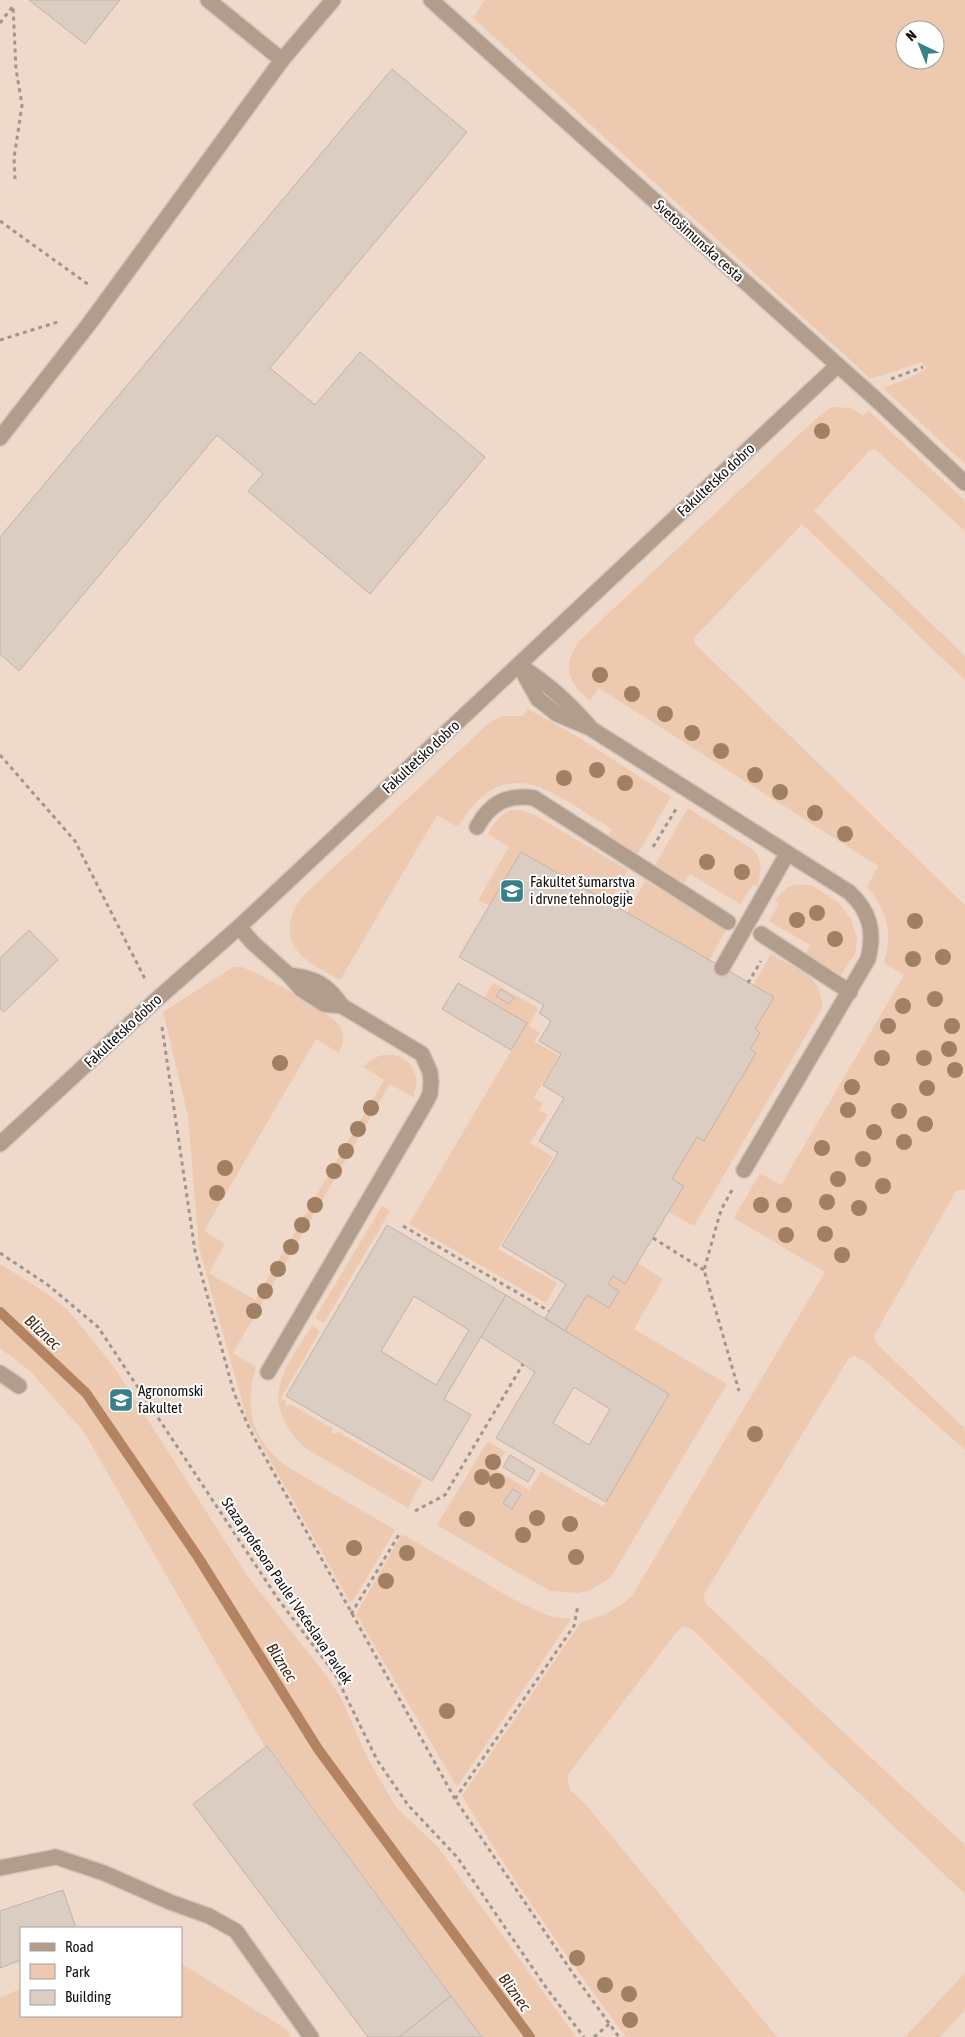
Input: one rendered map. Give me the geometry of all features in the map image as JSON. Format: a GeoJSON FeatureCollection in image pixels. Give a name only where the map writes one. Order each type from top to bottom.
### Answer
{"type":"FeatureCollection","features":[{"type":"Feature","properties":{"kind":"street"},"geometry":{"type":"LineString","coordinates":[[208,0],[282,60]]}},
{"type":"Feature","properties":{"kind":"street"},"geometry":{"type":"LineString","coordinates":[[0,438],[89,324],[282,60],[333,0]]}},
{"type":"Feature","properties":{"kind":"street","name":"Svetošimunska cesta"},"geometry":{"type":"LineString","coordinates":[[431,0],[965,483]]}},
{"type":"Feature","properties":{"kind":"street","name":"Fakultetsko dobro"},"geometry":{"type":"LineString","coordinates":[[0,1144],[156,1000],[239,927],[837,366]]}},
{"type":"Feature","properties":{"kind":"street"},"geometry":{"type":"LineString","coordinates":[[519,665],[538,699],[557,714],[590,728],[849,892],[858,900],[868,916],[872,927],[871,948],[868,959],[744,1170]]}},
{"type":"Feature","properties":{"kind":"street"},"geometry":{"type":"LineString","coordinates":[[477,827],[492,808],[510,797],[534,798],[728,922]]}},
{"type":"Feature","properties":{"kind":"street"},"geometry":{"type":"LineString","coordinates":[[722,968],[787,854]]}},
{"type":"Feature","properties":{"kind":"street"},"geometry":{"type":"LineString","coordinates":[[239,927],[302,990],[324,1004],[342,1006],[422,1054],[430,1072],[430,1094],[268,1372]]}},
{"type":"Feature","properties":{"kind":"street"},"geometry":{"type":"LineString","coordinates":[[761,934],[850,992]]}},
{"type":"Feature","properties":{"kind":"street"},"geometry":{"type":"LineString","coordinates":[[0,1373],[19,1386]]}},
{"type":"Feature","properties":{"kind":"street"},"geometry":{"type":"LineString","coordinates":[[0,1868],[56,1857],[104,1873],[170,1902],[209,1916],[236,1931],[311,2037]]}},
{"type":"Feature","properties":{"kind":"path"},"geometry":{"type":"LineString","coordinates":[[0,23],[13,6],[16,69],[22,105],[14,158],[15,179]]}},
{"type":"Feature","properties":{"kind":"path"},"geometry":{"type":"LineString","coordinates":[[0,221],[107,298]]}},
{"type":"Feature","properties":{"kind":"path"},"geometry":{"type":"LineString","coordinates":[[0,340],[58,320],[89,324]]}},
{"type":"Feature","properties":{"kind":"path"},"geometry":{"type":"LineString","coordinates":[[887,381],[923,367]]}},
{"type":"Feature","properties":{"kind":"path"},"geometry":{"type":"LineString","coordinates":[[0,755],[75,841],[146,982]]}},
{"type":"Feature","properties":{"kind":"path"},"geometry":{"type":"LineString","coordinates":[[161,1025],[195,1251],[234,1392],[250,1430],[455,1799],[619,2037]]}},
{"type":"Feature","properties":{"kind":"path"},"geometry":{"type":"LineString","coordinates":[[739,1391],[704,1270],[720,1210],[744,1170]]}},
{"type":"Feature","properties":{"kind":"path"},"geometry":{"type":"LineString","coordinates":[[403,1226],[549,1312]]}},
{"type":"Feature","properties":{"kind":"path"},"geometry":{"type":"LineString","coordinates":[[653,1238],[704,1270]]}},
{"type":"Feature","properties":{"kind":"path","name":"Staza profesora Paule i Većeslava Pavlek"},"geometry":{"type":"LineString","coordinates":[[0,1253],[48,1285],[98,1326],[278,1599],[335,1674],[377,1760],[408,1805],[457,1857],[547,1989],[584,2037]]}},
{"type":"Feature","properties":{"kind":"path"},"geometry":{"type":"LineString","coordinates":[[414,1511],[445,1495],[523,1364]]}},
{"type":"Feature","properties":{"kind":"path"},"geometry":{"type":"LineString","coordinates":[[351,1614],[400,1533]]}},
{"type":"Feature","properties":{"kind":"path"},"geometry":{"type":"LineString","coordinates":[[455,1799],[574,1626],[578,1605]]}},
{"type":"Feature","properties":{"kind":"path"},"geometry":{"type":"LineString","coordinates":[[594,2037],[609,2024]]}},
{"type":"Feature","properties":{"kind":"shaded area"},"geometry":{"type":"Polygon","coordinates":[[[0,0],[965,0],[965,2037],[291,2037],[286,2029],[182,1964],[182,1927],[20,1927],[20,1988],[0,1998],[0,0]]]}},
{"type":"Feature","properties":{"kind":"green space"},"geometry":{"type":"Polygon","coordinates":[[[485,0],[965,0],[965,464],[883,388],[914,376],[927,368],[921,362],[870,378],[473,18],[485,0]]]}},
{"type":"Feature","properties":{"kind":"green space"},"geometry":{"type":"Polygon","coordinates":[[[832,407],[851,408],[863,416],[869,411],[965,501],[965,531],[875,449],[869,451],[814,511],[965,656],[965,680],[802,524],[694,638],[695,644],[965,905],[965,1190],[956,1191],[874,1336],[876,1343],[965,1429],[965,1450],[867,1363],[855,1356],[849,1358],[704,1594],[705,1603],[710,1608],[965,1845],[965,1894],[819,1755],[692,1629],[684,1626],[678,1630],[567,1776],[570,1790],[587,1806],[777,2037],[626,2037],[541,1918],[462,1796],[581,1622],[608,1612],[632,1596],[825,1272],[734,1218],[760,1173],[781,1185],[904,975],[885,964],[884,961],[888,941],[886,921],[879,903],[867,887],[878,866],[599,688],[590,701],[572,681],[569,666],[570,658],[579,641],[818,417],[832,407]]]}},
{"type":"Feature","properties":{"kind":"green space"},"geometry":{"type":"Polygon","coordinates":[[[528,709],[578,737],[671,797],[637,855],[607,837],[612,829],[570,803],[550,792],[531,785],[512,783],[494,789],[476,803],[458,827],[437,815],[340,980],[303,957],[296,950],[292,942],[290,926],[291,917],[305,894],[489,723],[502,716],[523,716],[528,709]]]}},
{"type":"Feature","properties":{"kind":"green space"},"geometry":{"type":"Polygon","coordinates":[[[688,808],[756,853],[761,866],[757,886],[753,885],[740,904],[690,874],[684,883],[655,865],[688,808]]]}},
{"type":"Feature","properties":{"kind":"green space"},"geometry":{"type":"Polygon","coordinates":[[[513,810],[531,813],[628,870],[609,903],[521,852],[489,905],[478,900],[509,847],[488,834],[501,816],[513,810]]]}},
{"type":"Feature","properties":{"kind":"green space"},"geometry":{"type":"Polygon","coordinates":[[[645,881],[727,928],[709,961],[627,913],[645,881]]]}},
{"type":"Feature","properties":{"kind":"green space"},"geometry":{"type":"Polygon","coordinates":[[[796,884],[813,886],[840,904],[851,919],[857,938],[855,954],[841,975],[805,954],[810,945],[769,921],[779,903],[775,900],[788,887],[796,884]]]}},
{"type":"Feature","properties":{"kind":"green space"},"geometry":{"type":"Polygon","coordinates":[[[771,954],[799,969],[813,981],[821,997],[822,1008],[694,1226],[668,1212],[672,1179],[697,1137],[704,1141],[756,1053],[750,1049],[760,1033],[755,1029],[773,998],[753,986],[771,954]]]}},
{"type":"Feature","properties":{"kind":"green space"},"geometry":{"type":"Polygon","coordinates":[[[233,967],[242,967],[254,972],[314,1005],[334,1020],[342,1030],[343,1037],[339,1053],[316,1039],[204,1231],[225,1244],[209,1273],[255,1300],[384,1080],[363,1067],[373,1059],[383,1055],[394,1055],[403,1058],[415,1074],[416,1085],[413,1097],[390,1084],[233,1353],[256,1367],[250,1396],[253,1422],[258,1434],[274,1456],[286,1466],[395,1530],[354,1599],[350,1602],[247,1419],[199,1248],[188,1116],[163,1012],[233,967]]]}},
{"type":"Feature","properties":{"kind":"green space"},"geometry":{"type":"Polygon","coordinates":[[[493,983],[538,1008],[529,1026],[540,1033],[534,1041],[559,1056],[534,1097],[543,1104],[539,1110],[548,1115],[530,1143],[553,1157],[498,1249],[557,1283],[546,1303],[409,1224],[527,1024],[484,998],[493,983]]]}},
{"type":"Feature","properties":{"kind":"green space"},"geometry":{"type":"Polygon","coordinates":[[[382,1206],[390,1211],[324,1323],[315,1318],[382,1206]]]}},
{"type":"Feature","properties":{"kind":"green space"},"geometry":{"type":"Polygon","coordinates":[[[638,1263],[663,1279],[634,1329],[727,1384],[611,1577],[591,1590],[577,1593],[551,1591],[437,1525],[488,1441],[505,1452],[495,1469],[529,1490],[541,1472],[603,1507],[669,1394],[565,1331],[587,1295],[609,1308],[619,1291],[608,1284],[613,1276],[625,1284],[638,1263]]]}},
{"type":"Feature","properties":{"kind":"green space"},"geometry":{"type":"Polygon","coordinates":[[[0,1264],[46,1293],[68,1310],[114,1367],[248,1577],[329,1679],[342,1700],[366,1755],[397,1808],[438,1847],[576,2037],[482,2037],[268,1746],[265,1747],[84,1432],[30,1371],[0,1348],[0,1264]]]}},
{"type":"Feature","properties":{"kind":"green space"},"geometry":{"type":"Polygon","coordinates":[[[312,1326],[320,1331],[281,1398],[286,1401],[285,1404],[289,1407],[290,1404],[333,1429],[331,1432],[335,1434],[338,1432],[422,1481],[408,1508],[305,1448],[282,1416],[279,1401],[284,1373],[291,1358],[312,1326]]]}},
{"type":"Feature","properties":{"kind":"green space"},"geometry":{"type":"Polygon","coordinates":[[[402,1534],[520,1603],[552,1617],[571,1619],[457,1787],[356,1614],[402,1534]]]}},
{"type":"Feature","properties":{"kind":"green space"},"geometry":{"type":"Polygon","coordinates":[[[182,1964],[286,2029],[291,2037],[0,2037],[0,1998],[20,1988],[20,2017],[182,2017],[182,1964]]]}},
{"type":"Feature","properties":{"kind":"green space"},"geometry":{"type":"Polygon","coordinates":[[[965,1973],[965,2010],[940,2037],[905,2037],[965,1973]]]}},
{"type":"Feature","properties":{"kind":"building"},"geometry":{"type":"Polygon","coordinates":[[[29,0],[120,0],[85,44],[29,0]]]}},
{"type":"Feature","properties":{"kind":"building"},"geometry":{"type":"Polygon","coordinates":[[[392,69],[467,132],[270,368],[315,405],[360,352],[485,457],[370,594],[248,491],[263,474],[217,435],[19,671],[0,654],[0,537],[392,69]]]}},
{"type":"Feature","properties":{"kind":"building"},"geometry":{"type":"Polygon","coordinates":[[[521,852],[774,997],[755,1029],[760,1033],[750,1049],[756,1053],[704,1141],[697,1137],[672,1179],[684,1186],[625,1284],[613,1276],[608,1284],[619,1291],[609,1308],[587,1295],[565,1331],[545,1318],[566,1284],[502,1246],[558,1153],[539,1141],[564,1098],[543,1085],[561,1054],[539,1041],[551,1021],[539,1013],[544,1005],[459,957],[521,852]]]}},
{"type":"Feature","properties":{"kind":"building"},"geometry":{"type":"Polygon","coordinates":[[[29,930],[58,960],[4,1012],[0,1009],[0,958],[29,930]]]}},
{"type":"Feature","properties":{"kind":"building"},"geometry":{"type":"Polygon","coordinates":[[[458,983],[527,1023],[511,1050],[442,1009],[458,983]]]}},
{"type":"Feature","properties":{"kind":"building"},"geometry":{"type":"Polygon","coordinates":[[[501,989],[514,998],[509,1004],[496,996],[501,989]]]}},
{"type":"Feature","properties":{"kind":"building"},"geometry":{"type":"Polygon","coordinates":[[[387,1225],[506,1295],[444,1399],[471,1415],[432,1481],[286,1396],[387,1225]],[[414,1296],[381,1351],[436,1385],[469,1330],[414,1296]]]}},
{"type":"Feature","properties":{"kind":"building"},"geometry":{"type":"Polygon","coordinates":[[[506,1295],[669,1394],[606,1502],[496,1438],[535,1372],[481,1337],[506,1295]],[[574,1387],[553,1423],[589,1445],[610,1409],[574,1387]]]}},
{"type":"Feature","properties":{"kind":"building"},"geometry":{"type":"Polygon","coordinates":[[[510,1455],[535,1470],[528,1482],[503,1467],[510,1455]]]}},
{"type":"Feature","properties":{"kind":"building"},"geometry":{"type":"Polygon","coordinates":[[[513,1489],[521,1494],[512,1509],[503,1503],[513,1489]]]}},
{"type":"Feature","properties":{"kind":"building"},"geometry":{"type":"Polygon","coordinates":[[[267,1746],[451,1996],[399,2037],[368,2037],[193,1804],[267,1746]]]}},
{"type":"Feature","properties":{"kind":"building"},"geometry":{"type":"Polygon","coordinates":[[[63,1890],[76,1927],[20,1927],[20,1960],[0,1968],[0,1911],[63,1890]]]}},
{"type":"Feature","properties":{"kind":"building"},"geometry":{"type":"Polygon","coordinates":[[[451,1996],[482,2037],[399,2037],[451,1996]]]}},
{"type":"Feature","properties":{"kind":"waterway","name":"Bliznec"},"geometry":{"type":"LineString","coordinates":[[0,1312],[86,1393],[198,1557],[318,1749],[530,2037]]}},
{"type":"Feature","properties":{"kind":"place","name":"Fakultet šumarstva i drvne tehnologije"},"geometry":{"type":"Point","coordinates":[512,891]}},
{"type":"Feature","properties":{"kind":"place","name":"Agronomski fakultet"},"geometry":{"type":"Point","coordinates":[121,1400]}}]}
